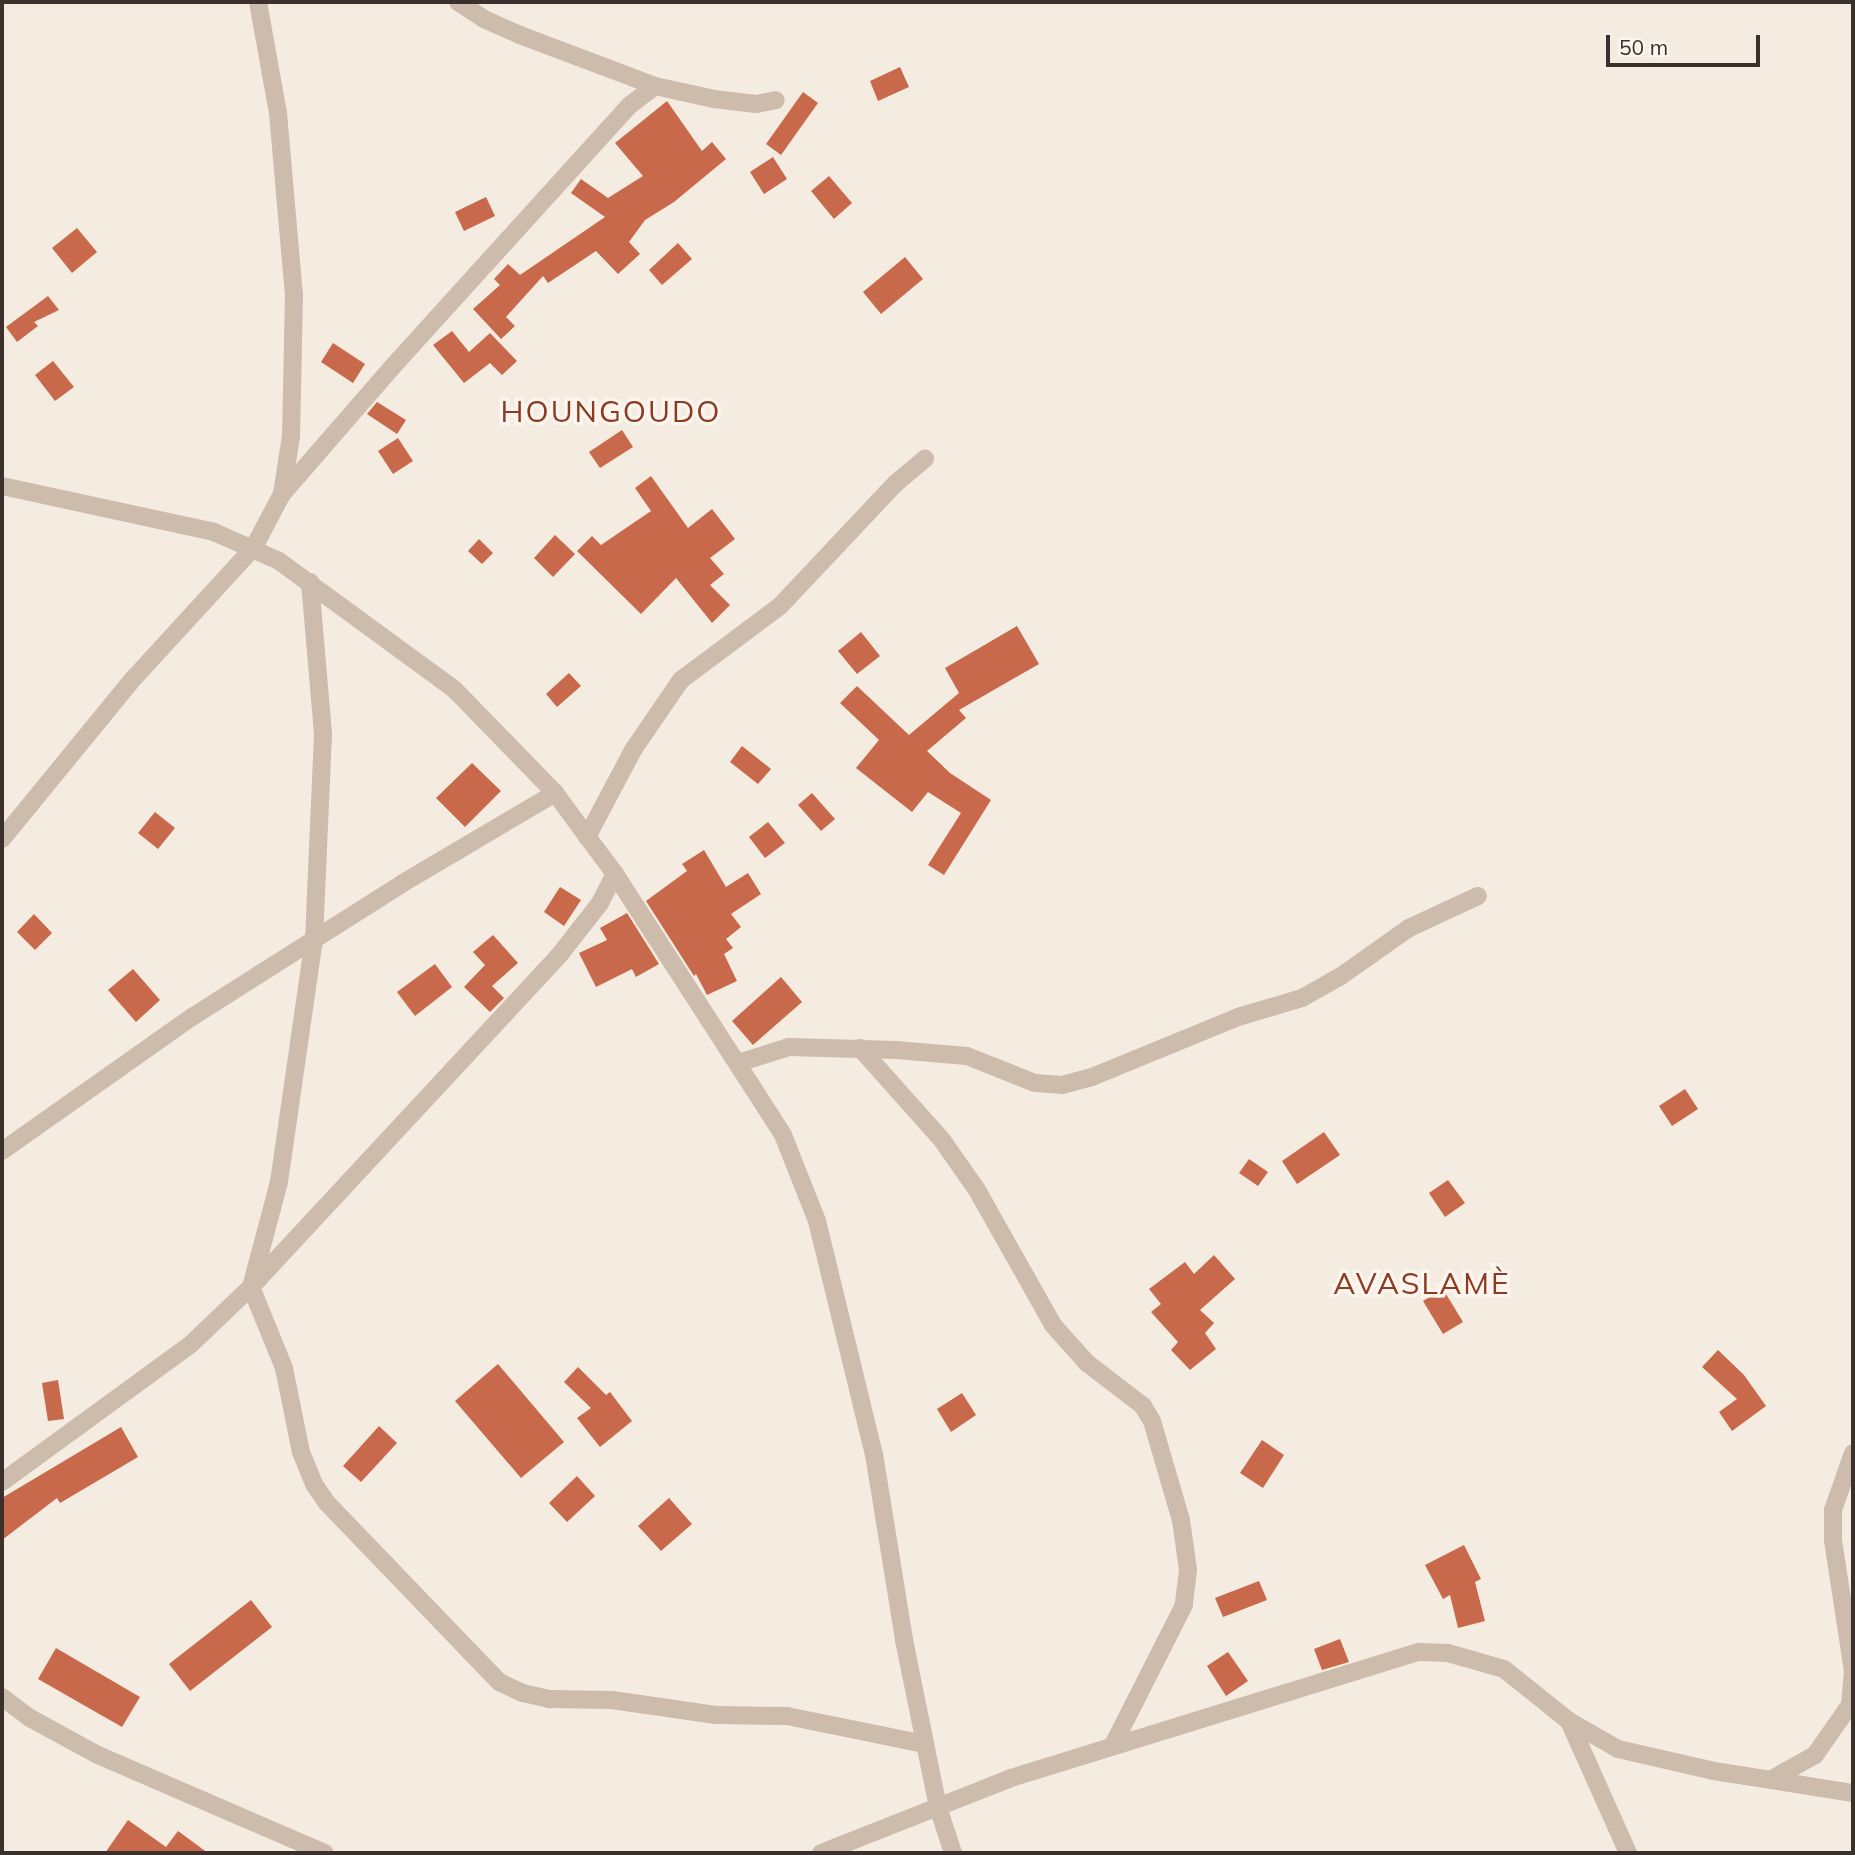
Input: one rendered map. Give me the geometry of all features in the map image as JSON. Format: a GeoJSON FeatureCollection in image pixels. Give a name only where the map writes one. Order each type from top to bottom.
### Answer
{"type":"FeatureCollection","features":[{"type":"Feature","properties":{"kind":"street"},"geometry":{"type":"LineString","coordinates":[[258,2],[278,113],[294,295],[291,436],[282,494]]}},
{"type":"Feature","properties":{"kind":"street"},"geometry":{"type":"LineString","coordinates":[[458,2],[484,19],[520,35],[654,86],[714,99],[756,104],[776,100]]}},
{"type":"Feature","properties":{"kind":"street"},"geometry":{"type":"LineString","coordinates":[[2,839],[118,697],[254,547],[282,494],[395,364],[630,105],[654,86]]}},
{"type":"Feature","properties":{"kind":"street"},"geometry":{"type":"LineString","coordinates":[[587,837],[633,750],[681,680],[780,606],[896,482],[925,459]]}},
{"type":"Feature","properties":{"kind":"street"},"geometry":{"type":"LineString","coordinates":[[2,485],[214,532],[254,547],[310,582],[368,628],[455,690],[555,793],[615,874],[783,1135],[817,1221],[874,1454],[904,1640],[938,1807],[953,1853]]}},
{"type":"Feature","properties":{"kind":"street"},"geometry":{"type":"LineString","coordinates":[[310,582],[323,734],[314,939],[279,1182],[251,1287],[284,1368],[301,1452],[314,1484],[327,1503],[499,1682],[523,1693],[550,1699],[612,1700],[716,1715],[787,1716],[925,1744]]}},
{"type":"Feature","properties":{"kind":"street"},"geometry":{"type":"LineString","coordinates":[[2,1151],[192,1017],[314,939],[555,793]]}},
{"type":"Feature","properties":{"kind":"street"},"geometry":{"type":"LineString","coordinates":[[2,1482],[190,1345],[251,1287],[561,953],[600,903],[615,874]]}},
{"type":"Feature","properties":{"kind":"street"},"geometry":{"type":"LineString","coordinates":[[738,1063],[789,1047],[860,1048],[967,1056],[1035,1083],[1062,1085],[1104,1072],[1238,1017],[1302,998],[1341,976],[1409,928],[1478,896]]}},
{"type":"Feature","properties":{"kind":"street"},"geometry":{"type":"LineString","coordinates":[[860,1048],[942,1140],[977,1190],[1053,1325],[1087,1363],[1143,1406],[1152,1421],[1181,1520],[1188,1570],[1184,1605],[1112,1747]]}},
{"type":"Feature","properties":{"kind":"street"},"geometry":{"type":"LineString","coordinates":[[1772,1779],[1815,1755],[1850,1705],[1853,1671],[1833,1540],[1833,1510],[1853,1453]]}},
{"type":"Feature","properties":{"kind":"street"},"geometry":{"type":"LineString","coordinates":[[1833,1510],[1853,1497]]}},
{"type":"Feature","properties":{"kind":"street"},"geometry":{"type":"LineString","coordinates":[[821,1853],[1011,1778],[1374,1663],[1419,1652],[1448,1653],[1504,1669],[1569,1721],[1618,1749],[1714,1770],[1853,1793]]}},
{"type":"Feature","properties":{"kind":"street"},"geometry":{"type":"LineString","coordinates":[[2,1697],[30,1718],[98,1755],[325,1853]]}},
{"type":"Feature","properties":{"kind":"street"},"geometry":{"type":"LineString","coordinates":[[1569,1721],[1629,1853]]}},
{"type":"Feature","properties":{"kind":"building"},"geometry":{"type":"Polygon","coordinates":[[[900,67],[909,87],[878,101],[870,81],[900,67]]]}},
{"type":"Feature","properties":{"kind":"building"},"geometry":{"type":"Polygon","coordinates":[[[803,92],[818,103],[781,155],[766,144],[803,92]]]}},
{"type":"Feature","properties":{"kind":"building"},"geometry":{"type":"Polygon","coordinates":[[[667,101],[702,151],[712,142],[726,159],[674,202],[645,220],[629,242],[640,254],[618,274],[596,251],[548,283],[543,276],[506,317],[515,326],[501,339],[473,309],[500,285],[494,279],[508,264],[520,275],[605,217],[571,193],[581,179],[608,198],[643,176],[615,143],[667,101]]]}},
{"type":"Feature","properties":{"kind":"building"},"geometry":{"type":"Polygon","coordinates":[[[773,157],[787,179],[764,194],[750,172],[773,157]]]}},
{"type":"Feature","properties":{"kind":"building"},"geometry":{"type":"Polygon","coordinates":[[[829,176],[852,203],[834,219],[811,191],[829,176]]]}},
{"type":"Feature","properties":{"kind":"building"},"geometry":{"type":"Polygon","coordinates":[[[486,197],[495,216],[464,231],[455,212],[486,197]]]}},
{"type":"Feature","properties":{"kind":"building"},"geometry":{"type":"Polygon","coordinates":[[[77,228],[97,252],[72,273],[52,248],[77,228]]]}},
{"type":"Feature","properties":{"kind":"building"},"geometry":{"type":"Polygon","coordinates":[[[678,243],[692,259],[662,285],[649,270],[678,243]]]}},
{"type":"Feature","properties":{"kind":"building"},"geometry":{"type":"Polygon","coordinates":[[[905,257],[923,279],[881,314],[863,292],[905,257]]]}},
{"type":"Feature","properties":{"kind":"building"},"geometry":{"type":"Polygon","coordinates":[[[48,296],[59,310],[34,322],[38,326],[17,342],[6,327],[48,296]]]}},
{"type":"Feature","properties":{"kind":"building"},"geometry":{"type":"Polygon","coordinates":[[[452,331],[469,352],[490,333],[517,361],[502,375],[490,363],[464,383],[433,345],[452,331]]]}},
{"type":"Feature","properties":{"kind":"building"},"geometry":{"type":"Polygon","coordinates":[[[333,343],[365,364],[353,383],[321,362],[333,343]]]}},
{"type":"Feature","properties":{"kind":"building"},"geometry":{"type":"Polygon","coordinates":[[[53,361],[74,387],[55,401],[35,375],[53,361]]]}},
{"type":"Feature","properties":{"kind":"building"},"geometry":{"type":"Polygon","coordinates":[[[377,402],[406,420],[397,434],[367,414],[377,402]]]}},
{"type":"Feature","properties":{"kind":"building"},"geometry":{"type":"Polygon","coordinates":[[[622,430],[633,447],[600,468],[589,452],[622,430]]]}},
{"type":"Feature","properties":{"kind":"building"},"geometry":{"type":"Polygon","coordinates":[[[398,438],[413,461],[393,474],[378,451],[398,438]]]}},
{"type":"Feature","properties":{"kind":"building"},"geometry":{"type":"Polygon","coordinates":[[[651,476],[688,528],[712,509],[735,539],[710,558],[724,574],[710,585],[730,605],[712,623],[676,578],[641,614],[577,551],[592,536],[601,545],[651,511],[635,488],[651,476]]]}},
{"type":"Feature","properties":{"kind":"building"},"geometry":{"type":"Polygon","coordinates":[[[555,535],[575,554],[553,577],[534,558],[555,535]]]}},
{"type":"Feature","properties":{"kind":"building"},"geometry":{"type":"Polygon","coordinates":[[[479,539],[493,553],[482,564],[468,551],[479,539]]]}},
{"type":"Feature","properties":{"kind":"building"},"geometry":{"type":"Polygon","coordinates":[[[1017,626],[1039,664],[959,710],[966,718],[927,751],[950,773],[991,800],[944,875],[928,865],[961,813],[928,792],[912,812],[856,768],[879,740],[840,703],[857,686],[909,735],[959,693],[945,668],[1017,626]]]}},
{"type":"Feature","properties":{"kind":"building"},"geometry":{"type":"Polygon","coordinates":[[[861,632],[880,656],[857,674],[838,651],[861,632]]]}},
{"type":"Feature","properties":{"kind":"building"},"geometry":{"type":"Polygon","coordinates":[[[569,673],[581,686],[557,707],[546,694],[569,673]]]}},
{"type":"Feature","properties":{"kind":"building"},"geometry":{"type":"Polygon","coordinates":[[[742,746],[771,769],[758,784],[730,762],[742,746]]]}},
{"type":"Feature","properties":{"kind":"building"},"geometry":{"type":"Polygon","coordinates":[[[472,763],[501,791],[465,827],[436,798],[472,763]]]}},
{"type":"Feature","properties":{"kind":"building"},"geometry":{"type":"Polygon","coordinates":[[[812,793],[835,819],[821,831],[798,805],[812,793]]]}},
{"type":"Feature","properties":{"kind":"building"},"geometry":{"type":"Polygon","coordinates":[[[155,812],[175,828],[158,849],[138,833],[155,812]]]}},
{"type":"Feature","properties":{"kind":"building"},"geometry":{"type":"Polygon","coordinates":[[[768,822],[785,843],[765,858],[749,837],[768,822]]]}},
{"type":"Feature","properties":{"kind":"building"},"geometry":{"type":"Polygon","coordinates":[[[704,850],[726,887],[748,873],[761,894],[731,914],[741,927],[726,939],[733,948],[724,954],[737,981],[707,995],[696,974],[694,976],[646,901],[687,871],[682,864],[704,850]]]}},
{"type":"Feature","properties":{"kind":"building"},"geometry":{"type":"Polygon","coordinates":[[[560,887],[581,900],[564,926],[544,912],[560,887]]]}},
{"type":"Feature","properties":{"kind":"building"},"geometry":{"type":"Polygon","coordinates":[[[627,913],[659,964],[636,977],[632,969],[596,987],[579,953],[607,940],[600,928],[627,913]]]}},
{"type":"Feature","properties":{"kind":"building"},"geometry":{"type":"Polygon","coordinates":[[[34,914],[52,933],[35,950],[17,932],[34,914]]]}},
{"type":"Feature","properties":{"kind":"building"},"geometry":{"type":"Polygon","coordinates":[[[493,935],[518,963],[492,986],[504,998],[490,1012],[464,987],[485,965],[473,952],[493,935]]]}},
{"type":"Feature","properties":{"kind":"building"},"geometry":{"type":"Polygon","coordinates":[[[435,964],[452,987],[415,1016],[397,992],[435,964]]]}},
{"type":"Feature","properties":{"kind":"building"},"geometry":{"type":"Polygon","coordinates":[[[133,969],[160,1000],[136,1022],[108,990],[133,969]]]}},
{"type":"Feature","properties":{"kind":"building"},"geometry":{"type":"Polygon","coordinates":[[[781,977],[802,1002],[753,1045],[732,1021],[781,977]]]}},
{"type":"Feature","properties":{"kind":"building"},"geometry":{"type":"Polygon","coordinates":[[[1685,1089],[1698,1109],[1672,1126],[1659,1106],[1685,1089]]]}},
{"type":"Feature","properties":{"kind":"building"},"geometry":{"type":"Polygon","coordinates":[[[1324,1132],[1340,1155],[1297,1184],[1282,1161],[1324,1132]]]}},
{"type":"Feature","properties":{"kind":"building"},"geometry":{"type":"Polygon","coordinates":[[[1249,1159],[1268,1172],[1258,1186],[1239,1173],[1249,1159]]]}},
{"type":"Feature","properties":{"kind":"building"},"geometry":{"type":"Polygon","coordinates":[[[1448,1180],[1465,1203],[1445,1217],[1429,1193],[1448,1180]]]}},
{"type":"Feature","properties":{"kind":"building"},"geometry":{"type":"Polygon","coordinates":[[[1214,1255],[1235,1279],[1200,1310],[1214,1323],[1205,1333],[1216,1349],[1190,1370],[1171,1350],[1178,1342],[1151,1312],[1161,1304],[1149,1289],[1185,1262],[1194,1274],[1214,1255]]]}},
{"type":"Feature","properties":{"kind":"building"},"geometry":{"type":"Polygon","coordinates":[[[1443,1289],[1463,1322],[1443,1334],[1423,1301],[1443,1289]]]}},
{"type":"Feature","properties":{"kind":"building"},"geometry":{"type":"Polygon","coordinates":[[[1718,1350],[1744,1375],[1766,1406],[1732,1431],[1719,1412],[1737,1399],[1702,1367],[1718,1350]]]}},
{"type":"Feature","properties":{"kind":"building"},"geometry":{"type":"Polygon","coordinates":[[[498,1364],[564,1442],[521,1478],[455,1401],[498,1364]]]}},
{"type":"Feature","properties":{"kind":"building"},"geometry":{"type":"Polygon","coordinates":[[[578,1367],[606,1395],[610,1392],[632,1421],[600,1447],[577,1418],[591,1408],[564,1382],[578,1367]]]}},
{"type":"Feature","properties":{"kind":"building"},"geometry":{"type":"Polygon","coordinates":[[[58,1380],[64,1419],[48,1421],[42,1383],[58,1380]]]}},
{"type":"Feature","properties":{"kind":"building"},"geometry":{"type":"Polygon","coordinates":[[[962,1393],[976,1415],[951,1432],[937,1409],[962,1393]]]}},
{"type":"Feature","properties":{"kind":"building"},"geometry":{"type":"Polygon","coordinates":[[[379,1426],[397,1443],[361,1482],[343,1466],[379,1426]]]}},
{"type":"Feature","properties":{"kind":"building"},"geometry":{"type":"Polygon","coordinates":[[[121,1427],[138,1457],[60,1503],[57,1498],[2,1540],[2,1498],[121,1427]]]}},
{"type":"Feature","properties":{"kind":"building"},"geometry":{"type":"Polygon","coordinates":[[[1262,1440],[1284,1455],[1263,1488],[1240,1473],[1262,1440]]]}},
{"type":"Feature","properties":{"kind":"building"},"geometry":{"type":"Polygon","coordinates":[[[577,1476],[595,1496],[567,1522],[549,1503],[577,1476]]]}},
{"type":"Feature","properties":{"kind":"building"},"geometry":{"type":"Polygon","coordinates":[[[669,1498],[692,1524],[661,1551],[638,1526],[669,1498]]]}},
{"type":"Feature","properties":{"kind":"building"},"geometry":{"type":"Polygon","coordinates":[[[1464,1545],[1481,1579],[1475,1582],[1485,1621],[1458,1628],[1450,1595],[1443,1599],[1425,1565],[1464,1545]]]}},
{"type":"Feature","properties":{"kind":"building"},"geometry":{"type":"Polygon","coordinates":[[[1259,1581],[1267,1600],[1223,1617],[1215,1598],[1259,1581]]]}},
{"type":"Feature","properties":{"kind":"building"},"geometry":{"type":"Polygon","coordinates":[[[251,1600],[272,1627],[190,1691],[169,1664],[251,1600]]]}},
{"type":"Feature","properties":{"kind":"building"},"geometry":{"type":"Polygon","coordinates":[[[1340,1639],[1349,1662],[1322,1670],[1314,1649],[1340,1639]]]}},
{"type":"Feature","properties":{"kind":"building"},"geometry":{"type":"Polygon","coordinates":[[[56,1648],[140,1697],[122,1727],[38,1679],[56,1648]]]}},
{"type":"Feature","properties":{"kind":"building"},"geometry":{"type":"Polygon","coordinates":[[[1228,1652],[1248,1681],[1226,1696],[1207,1666],[1228,1652]]]}},
{"type":"Feature","properties":{"kind":"building"},"geometry":{"type":"Polygon","coordinates":[[[128,1820],[166,1847],[178,1831],[208,1853],[105,1853],[128,1820]]]}},
{"type":"Feature","properties":{"kind":"district","name":"HOUNGOUDO"},"geometry":{"type":"Point","coordinates":[611,411]}},
{"type":"Feature","properties":{"kind":"district","name":"AVASLAMÈ"},"geometry":{"type":"Point","coordinates":[1422,1283]}}]}
